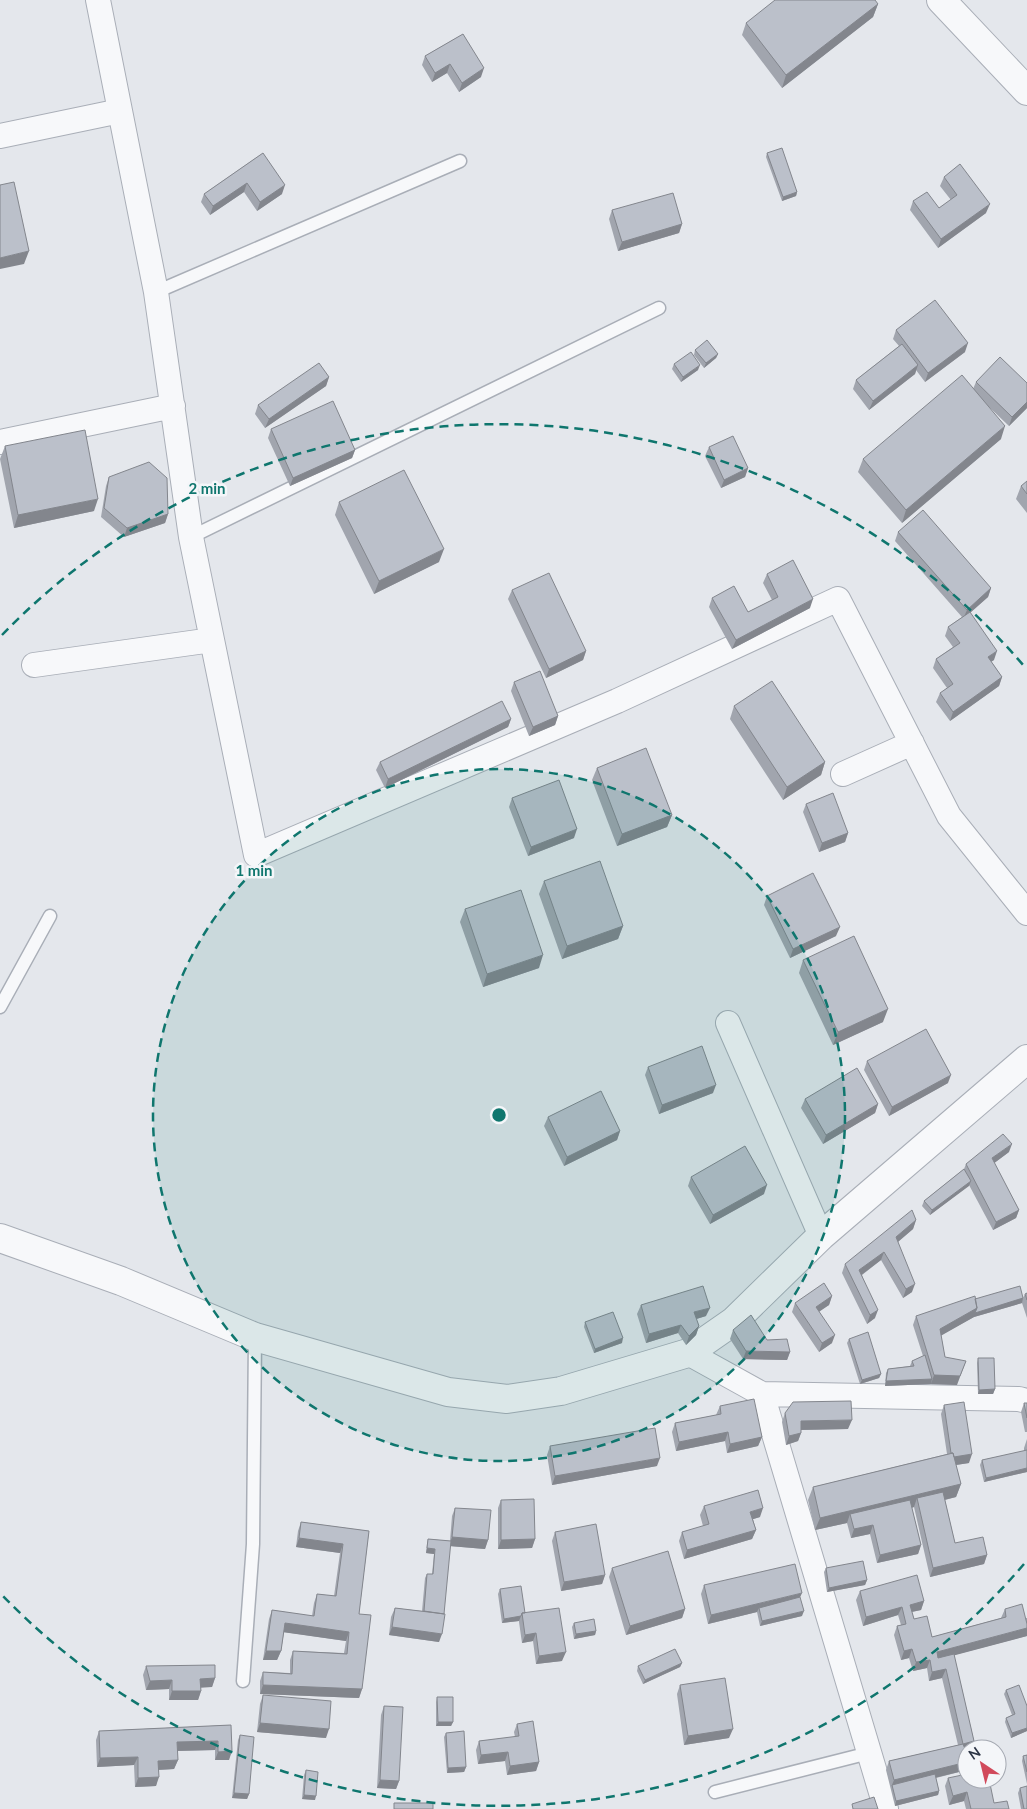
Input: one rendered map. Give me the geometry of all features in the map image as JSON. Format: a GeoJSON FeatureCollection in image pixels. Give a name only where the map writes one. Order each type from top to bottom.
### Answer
{"type":"FeatureCollection","features":[{"type":"Feature","properties":{"kind":"street"},"geometry":{"type":"LineString","coordinates":[[98,0],[156,292],[192,537],[256,855],[617,701],[838,599],[949,816],[1027,913]]}},
{"type":"Feature","properties":{"kind":"street"},"geometry":{"type":"LineString","coordinates":[[941,0],[1027,91]]}},
{"type":"Feature","properties":{"kind":"street"},"geometry":{"type":"LineString","coordinates":[[0,136],[120,111]]}},
{"type":"Feature","properties":{"kind":"street"},"geometry":{"type":"LineString","coordinates":[[0,442],[172,406]]}},
{"type":"Feature","properties":{"kind":"street"},"geometry":{"type":"LineString","coordinates":[[34,665],[212,640]]}},
{"type":"Feature","properties":{"kind":"street"},"geometry":{"type":"LineString","coordinates":[[843,774],[912,743]]}},
{"type":"Feature","properties":{"kind":"street"},"geometry":{"type":"LineString","coordinates":[[728,1023],[821,1236]]}},
{"type":"Feature","properties":{"kind":"street"},"geometry":{"type":"LineString","coordinates":[[0,1238],[121,1281],[255,1337],[448,1392],[507,1399],[561,1391],[688,1353],[734,1321],[821,1236],[1027,1059]]}},
{"type":"Feature","properties":{"kind":"street"},"geometry":{"type":"LineString","coordinates":[[688,1353],[762,1394],[1019,1399],[1027,1401]]}},
{"type":"Feature","properties":{"kind":"street"},"geometry":{"type":"LineString","coordinates":[[762,1394],[886,1809]]}},
{"type":"Feature","properties":{"kind":"lane"},"geometry":{"type":"LineString","coordinates":[[156,292],[460,161]]}},
{"type":"Feature","properties":{"kind":"lane"},"geometry":{"type":"LineString","coordinates":[[192,537],[659,308]]}},
{"type":"Feature","properties":{"kind":"lane"},"geometry":{"type":"LineString","coordinates":[[0,1007],[50,916]]}},
{"type":"Feature","properties":{"kind":"lane"},"geometry":{"type":"LineString","coordinates":[[243,1680],[253,1544],[255,1337]]}},
{"type":"Feature","properties":{"kind":"lane"},"geometry":{"type":"LineString","coordinates":[[715,1792],[869,1754]]}},
{"type":"Feature","properties":{"kind":"building"},"geometry":{"type":"Polygon","coordinates":[[[775,0],[875,0],[878,4],[786,75],[746,23],[775,0]]]}},
{"type":"Feature","properties":{"kind":"building"},"geometry":{"type":"Polygon","coordinates":[[[463,34],[484,68],[462,83],[450,64],[435,73],[425,56],[463,34]]]}},
{"type":"Feature","properties":{"kind":"building"},"geometry":{"type":"Polygon","coordinates":[[[782,148],[797,192],[783,197],[767,153],[782,148]]]}},
{"type":"Feature","properties":{"kind":"building"},"geometry":{"type":"Polygon","coordinates":[[[263,153],[285,185],[260,202],[247,183],[213,206],[204,194],[263,153]]]}},
{"type":"Feature","properties":{"kind":"building"},"geometry":{"type":"Polygon","coordinates":[[[960,164],[990,204],[941,239],[913,201],[927,192],[939,208],[957,195],[944,177],[960,164]]]}},
{"type":"Feature","properties":{"kind":"building"},"geometry":{"type":"Polygon","coordinates":[[[14,182],[29,251],[0,258],[0,185],[14,182]]]}},
{"type":"Feature","properties":{"kind":"building"},"geometry":{"type":"Polygon","coordinates":[[[673,193],[682,224],[622,242],[612,210],[673,193]]]}},
{"type":"Feature","properties":{"kind":"building"},"geometry":{"type":"Polygon","coordinates":[[[935,300],[968,343],[928,373],[896,330],[935,300]]]}},
{"type":"Feature","properties":{"kind":"building"},"geometry":{"type":"Polygon","coordinates":[[[707,340],[718,354],[706,363],[695,350],[707,340]]]}},
{"type":"Feature","properties":{"kind":"building"},"geometry":{"type":"Polygon","coordinates":[[[902,344],[918,365],[873,401],[856,380],[902,344]]]}},
{"type":"Feature","properties":{"kind":"building"},"geometry":{"type":"Polygon","coordinates":[[[691,352],[700,365],[683,377],[674,364],[691,352]]]}},
{"type":"Feature","properties":{"kind":"building"},"geometry":{"type":"Polygon","coordinates":[[[1000,357],[1027,383],[1027,402],[1012,417],[976,382],[1000,357]]]}},
{"type":"Feature","properties":{"kind":"building"},"geometry":{"type":"Polygon","coordinates":[[[319,363],[329,377],[269,419],[258,405],[319,363]]]}},
{"type":"Feature","properties":{"kind":"building"},"geometry":{"type":"Polygon","coordinates":[[[962,375],[1005,426],[906,510],[863,459],[962,375]]]}},
{"type":"Feature","properties":{"kind":"building"},"geometry":{"type":"Polygon","coordinates":[[[333,401],[355,450],[293,478],[271,429],[333,401]]]}},
{"type":"Feature","properties":{"kind":"building"},"geometry":{"type":"Polygon","coordinates":[[[85,430],[98,499],[18,515],[5,446],[85,430]]]}},
{"type":"Feature","properties":{"kind":"building"},"geometry":{"type":"Polygon","coordinates":[[[733,436],[748,468],[724,480],[709,447],[733,436]]]}},
{"type":"Feature","properties":{"kind":"building"},"geometry":{"type":"Polygon","coordinates":[[[149,462],[167,478],[168,514],[127,528],[104,508],[109,477],[149,462]]]}},
{"type":"Feature","properties":{"kind":"building"},"geometry":{"type":"Polygon","coordinates":[[[404,470],[444,549],[379,581],[339,502],[404,470]]]}},
{"type":"Feature","properties":{"kind":"building"},"geometry":{"type":"Polygon","coordinates":[[[1027,481],[1027,494],[1021,486],[1027,481]]]}},
{"type":"Feature","properties":{"kind":"building"},"geometry":{"type":"Polygon","coordinates":[[[923,510],[991,588],[967,610],[898,532],[923,510]]]}},
{"type":"Feature","properties":{"kind":"building"},"geometry":{"type":"Polygon","coordinates":[[[793,560],[813,599],[736,640],[712,598],[734,586],[748,612],[778,597],[767,574],[793,560]]]}},
{"type":"Feature","properties":{"kind":"building"},"geometry":{"type":"Polygon","coordinates":[[[549,573],[586,651],[549,669],[512,590],[549,573]]]}},
{"type":"Feature","properties":{"kind":"building"},"geometry":{"type":"Polygon","coordinates":[[[970,612],[997,651],[988,657],[1002,677],[953,712],[940,693],[953,684],[936,659],[960,643],[948,627],[970,612]]]}},
{"type":"Feature","properties":{"kind":"building"},"geometry":{"type":"Polygon","coordinates":[[[540,671],[558,716],[533,727],[514,682],[540,671]]]}},
{"type":"Feature","properties":{"kind":"building"},"geometry":{"type":"Polygon","coordinates":[[[772,681],[825,762],[787,787],[734,706],[772,681]]]}},
{"type":"Feature","properties":{"kind":"building"},"geometry":{"type":"Polygon","coordinates":[[[502,701],[511,719],[388,779],[380,762],[502,701]]]}},
{"type":"Feature","properties":{"kind":"building"},"geometry":{"type":"Polygon","coordinates":[[[646,748],[672,815],[622,834],[597,768],[646,748]]]}},
{"type":"Feature","properties":{"kind":"building"},"geometry":{"type":"Polygon","coordinates":[[[559,780],[577,829],[531,847],[512,798],[559,780]]]}},
{"type":"Feature","properties":{"kind":"building"},"geometry":{"type":"Polygon","coordinates":[[[833,793],[848,833],[822,843],[806,804],[833,793]]]}},
{"type":"Feature","properties":{"kind":"building"},"geometry":{"type":"Polygon","coordinates":[[[600,861],[623,926],[567,946],[544,881],[600,861]]]}},
{"type":"Feature","properties":{"kind":"building"},"geometry":{"type":"Polygon","coordinates":[[[813,873],[840,927],[793,949],[767,896],[813,873]]]}},
{"type":"Feature","properties":{"kind":"building"},"geometry":{"type":"Polygon","coordinates":[[[521,890],[543,955],[487,974],[465,909],[521,890]]]}},
{"type":"Feature","properties":{"kind":"building"},"geometry":{"type":"Polygon","coordinates":[[[854,936],[888,1009],[838,1032],[803,960],[854,936]]]}},
{"type":"Feature","properties":{"kind":"building"},"geometry":{"type":"Polygon","coordinates":[[[926,1029],[951,1075],[892,1107],[867,1061],[926,1029]]]}},
{"type":"Feature","properties":{"kind":"building"},"geometry":{"type":"Polygon","coordinates":[[[702,1046],[716,1085],[662,1105],[648,1067],[702,1046]]]}},
{"type":"Feature","properties":{"kind":"building"},"geometry":{"type":"Polygon","coordinates":[[[857,1068],[878,1104],[826,1135],[805,1099],[857,1068]]]}},
{"type":"Feature","properties":{"kind":"building"},"geometry":{"type":"Polygon","coordinates":[[[601,1091],[620,1131],[567,1157],[548,1117],[601,1091]]]}},
{"type":"Feature","properties":{"kind":"building"},"geometry":{"type":"Polygon","coordinates":[[[1003,1134],[1012,1144],[992,1158],[1019,1210],[996,1222],[966,1164],[1003,1134]]]}},
{"type":"Feature","properties":{"kind":"building"},"geometry":{"type":"Polygon","coordinates":[[[745,1146],[767,1185],[713,1215],[691,1177],[745,1146]]]}},
{"type":"Feature","properties":{"kind":"building"},"geometry":{"type":"Polygon","coordinates":[[[964,1169],[971,1181],[932,1210],[924,1201],[964,1169]]]}},
{"type":"Feature","properties":{"kind":"building"},"geometry":{"type":"Polygon","coordinates":[[[912,1210],[916,1220],[896,1237],[915,1284],[906,1289],[884,1252],[859,1270],[878,1310],[870,1315],[845,1264],[912,1210]]]}},
{"type":"Feature","properties":{"kind":"building"},"geometry":{"type":"Polygon","coordinates":[[[824,1283],[832,1296],[816,1307],[835,1335],[822,1343],[795,1303],[824,1283]]]}},
{"type":"Feature","properties":{"kind":"building"},"geometry":{"type":"Polygon","coordinates":[[[703,1286],[710,1308],[694,1312],[699,1326],[689,1336],[681,1325],[649,1334],[641,1305],[703,1286]]]}},
{"type":"Feature","properties":{"kind":"building"},"geometry":{"type":"Polygon","coordinates":[[[1020,1286],[1023,1298],[975,1313],[977,1308],[975,1299],[1020,1286]]]}},
{"type":"Feature","properties":{"kind":"building"},"geometry":{"type":"Polygon","coordinates":[[[975,1296],[977,1308],[940,1329],[945,1357],[966,1361],[960,1376],[934,1375],[916,1316],[975,1296]]]}},
{"type":"Feature","properties":{"kind":"building"},"geometry":{"type":"Polygon","coordinates":[[[613,1312],[623,1338],[595,1349],[585,1322],[613,1312]]]}},
{"type":"Feature","properties":{"kind":"building"},"geometry":{"type":"Polygon","coordinates":[[[751,1315],[767,1340],[787,1339],[790,1352],[746,1351],[733,1330],[751,1315]]]}},
{"type":"Feature","properties":{"kind":"building"},"geometry":{"type":"Polygon","coordinates":[[[868,1332],[881,1374],[862,1380],[849,1339],[868,1332]]]}},
{"type":"Feature","properties":{"kind":"building"},"geometry":{"type":"Polygon","coordinates":[[[925,1355],[932,1379],[886,1381],[888,1369],[914,1366],[912,1361],[925,1355]]]}},
{"type":"Feature","properties":{"kind":"building"},"geometry":{"type":"Polygon","coordinates":[[[978,1358],[994,1358],[995,1389],[979,1390],[978,1358]]]}},
{"type":"Feature","properties":{"kind":"building"},"geometry":{"type":"Polygon","coordinates":[[[754,1399],[762,1437],[730,1444],[728,1432],[679,1442],[675,1423],[721,1414],[720,1406],[754,1399]]]}},
{"type":"Feature","properties":{"kind":"building"},"geometry":{"type":"Polygon","coordinates":[[[851,1401],[852,1420],[801,1421],[801,1433],[789,1436],[785,1413],[793,1402],[851,1401]]]}},
{"type":"Feature","properties":{"kind":"building"},"geometry":{"type":"Polygon","coordinates":[[[964,1402],[972,1454],[954,1457],[953,1453],[951,1453],[944,1405],[964,1402]]]}},
{"type":"Feature","properties":{"kind":"building"},"geometry":{"type":"Polygon","coordinates":[[[1024,1403],[1027,1403],[1027,1418],[1024,1403]]]}},
{"type":"Feature","properties":{"kind":"building"},"geometry":{"type":"Polygon","coordinates":[[[655,1428],[660,1458],[555,1476],[550,1446],[655,1428]]]}},
{"type":"Feature","properties":{"kind":"building"},"geometry":{"type":"Polygon","coordinates":[[[1027,1450],[1027,1468],[986,1478],[982,1460],[1027,1450]]]}},
{"type":"Feature","properties":{"kind":"building"},"geometry":{"type":"Polygon","coordinates":[[[953,1453],[961,1484],[820,1518],[813,1487],[953,1453]]]}},
{"type":"Feature","properties":{"kind":"building"},"geometry":{"type":"Polygon","coordinates":[[[758,1490],[763,1508],[750,1512],[756,1530],[687,1550],[682,1532],[709,1524],[704,1506],[758,1490]]]}},
{"type":"Feature","properties":{"kind":"building"},"geometry":{"type":"Polygon","coordinates":[[[943,1492],[955,1543],[983,1537],[987,1555],[933,1568],[917,1498],[943,1492]]]}},
{"type":"Feature","properties":{"kind":"building"},"geometry":{"type":"Polygon","coordinates":[[[534,1499],[535,1539],[501,1540],[501,1500],[534,1499]]]}},
{"type":"Feature","properties":{"kind":"building"},"geometry":{"type":"Polygon","coordinates":[[[910,1500],[921,1545],[880,1555],[873,1525],[854,1529],[850,1514],[910,1500]]]}},
{"type":"Feature","properties":{"kind":"building"},"geometry":{"type":"Polygon","coordinates":[[[455,1508],[491,1510],[488,1540],[452,1537],[455,1508]]]}},
{"type":"Feature","properties":{"kind":"building"},"geometry":{"type":"Polygon","coordinates":[[[301,1522],[369,1531],[359,1614],[371,1615],[362,1689],[263,1685],[263,1672],[292,1674],[293,1651],[347,1654],[349,1632],[285,1623],[281,1651],[266,1651],[272,1610],[314,1616],[317,1594],[336,1596],[343,1544],[299,1538],[301,1522]]]}},
{"type":"Feature","properties":{"kind":"building"},"geometry":{"type":"Polygon","coordinates":[[[596,1524],[605,1575],[564,1582],[555,1532],[596,1524]]]}},
{"type":"Feature","properties":{"kind":"building"},"geometry":{"type":"Polygon","coordinates":[[[428,1539],[451,1541],[444,1614],[424,1611],[427,1574],[433,1574],[435,1549],[427,1548],[428,1539]]]}},
{"type":"Feature","properties":{"kind":"building"},"geometry":{"type":"Polygon","coordinates":[[[668,1551],[685,1609],[630,1626],[612,1568],[668,1551]]]}},
{"type":"Feature","properties":{"kind":"building"},"geometry":{"type":"Polygon","coordinates":[[[863,1561],[867,1580],[829,1588],[826,1568],[863,1561]]]}},
{"type":"Feature","properties":{"kind":"building"},"geometry":{"type":"Polygon","coordinates":[[[795,1564],[802,1593],[711,1615],[704,1585],[795,1564]]]}},
{"type":"Feature","properties":{"kind":"building"},"geometry":{"type":"Polygon","coordinates":[[[917,1575],[924,1601],[910,1605],[914,1619],[927,1616],[932,1637],[1006,1617],[1005,1609],[1022,1604],[1027,1628],[937,1652],[938,1658],[954,1654],[974,1739],[962,1739],[946,1669],[932,1672],[930,1660],[916,1662],[912,1649],[904,1651],[897,1626],[906,1624],[902,1607],[866,1617],[860,1591],[917,1575]]]}},
{"type":"Feature","properties":{"kind":"building"},"geometry":{"type":"Polygon","coordinates":[[[521,1586],[525,1613],[522,1613],[521,1616],[504,1619],[500,1589],[521,1586]]]}},
{"type":"Feature","properties":{"kind":"building"},"geometry":{"type":"Polygon","coordinates":[[[800,1597],[804,1611],[762,1621],[759,1608],[800,1597]]]}},
{"type":"Feature","properties":{"kind":"building"},"geometry":{"type":"Polygon","coordinates":[[[395,1608],[445,1614],[442,1634],[392,1627],[395,1608]]]}},
{"type":"Feature","properties":{"kind":"building"},"geometry":{"type":"Polygon","coordinates":[[[559,1608],[566,1652],[539,1656],[536,1633],[525,1635],[522,1613],[559,1608]]]}},
{"type":"Feature","properties":{"kind":"building"},"geometry":{"type":"Polygon","coordinates":[[[594,1619],[596,1631],[576,1634],[574,1623],[594,1619]]]}},
{"type":"Feature","properties":{"kind":"building"},"geometry":{"type":"Polygon","coordinates":[[[675,1649],[682,1663],[645,1680],[638,1666],[675,1649]]]}},
{"type":"Feature","properties":{"kind":"building"},"geometry":{"type":"Polygon","coordinates":[[[215,1665],[215,1678],[200,1679],[201,1691],[172,1691],[172,1680],[150,1681],[146,1666],[215,1665]]]}},
{"type":"Feature","properties":{"kind":"building"},"geometry":{"type":"Polygon","coordinates":[[[725,1678],[733,1729],[688,1736],[680,1685],[725,1678]]]}},
{"type":"Feature","properties":{"kind":"building"},"geometry":{"type":"Polygon","coordinates":[[[1019,1685],[1027,1706],[1027,1728],[1012,1733],[1006,1718],[1015,1714],[1006,1690],[1019,1685]]]}},
{"type":"Feature","properties":{"kind":"building"},"geometry":{"type":"Polygon","coordinates":[[[263,1695],[331,1701],[329,1729],[260,1723],[263,1695]]]}},
{"type":"Feature","properties":{"kind":"building"},"geometry":{"type":"Polygon","coordinates":[[[437,1697],[453,1697],[453,1722],[438,1722],[437,1697]]]}},
{"type":"Feature","properties":{"kind":"building"},"geometry":{"type":"Polygon","coordinates":[[[384,1706],[403,1707],[399,1781],[380,1780],[384,1706]]]}},
{"type":"Feature","properties":{"kind":"building"},"geometry":{"type":"Polygon","coordinates":[[[533,1721],[539,1762],[510,1766],[508,1752],[481,1755],[479,1741],[519,1736],[517,1724],[533,1721]]]}},
{"type":"Feature","properties":{"kind":"building"},"geometry":{"type":"Polygon","coordinates":[[[231,1725],[232,1751],[218,1752],[218,1741],[177,1742],[178,1760],[158,1761],[159,1777],[138,1778],[138,1757],[100,1758],[99,1731],[231,1725]]]}},
{"type":"Feature","properties":{"kind":"building"},"geometry":{"type":"Polygon","coordinates":[[[464,1731],[466,1767],[448,1768],[446,1733],[464,1731]]]}},
{"type":"Feature","properties":{"kind":"building"},"geometry":{"type":"Polygon","coordinates":[[[240,1735],[254,1737],[249,1794],[234,1793],[240,1735]]]}},
{"type":"Feature","properties":{"kind":"building"},"geometry":{"type":"Polygon","coordinates":[[[957,1745],[957,1764],[894,1780],[889,1761],[957,1745]]]}},
{"type":"Feature","properties":{"kind":"building"},"geometry":{"type":"Polygon","coordinates":[[[1027,1755],[1027,1772],[1023,1756],[1027,1755]]]}},
{"type":"Feature","properties":{"kind":"building"},"geometry":{"type":"Polygon","coordinates":[[[306,1770],[318,1772],[316,1796],[304,1795],[306,1770]]]}},
{"type":"Feature","properties":{"kind":"building"},"geometry":{"type":"Polygon","coordinates":[[[935,1774],[939,1791],[896,1801],[892,1785],[935,1774]]]}},
{"type":"Feature","properties":{"kind":"building"},"geometry":{"type":"Polygon","coordinates":[[[957,1776],[957,1789],[991,1789],[994,1803],[1007,1801],[1009,1809],[971,1809],[967,1792],[953,1796],[948,1778],[957,1776]]]}},
{"type":"Feature","properties":{"kind":"building"},"geometry":{"type":"Polygon","coordinates":[[[1027,1786],[1027,1809],[1024,1809],[1020,1788],[1027,1786]]]}},
{"type":"Feature","properties":{"kind":"building"},"geometry":{"type":"Polygon","coordinates":[[[874,1797],[878,1809],[853,1809],[852,1804],[874,1797]]]}},
{"type":"Feature","properties":{"kind":"building"},"geometry":{"type":"Polygon","coordinates":[[[394,1803],[433,1803],[433,1809],[394,1809],[394,1803]]]}}]}
